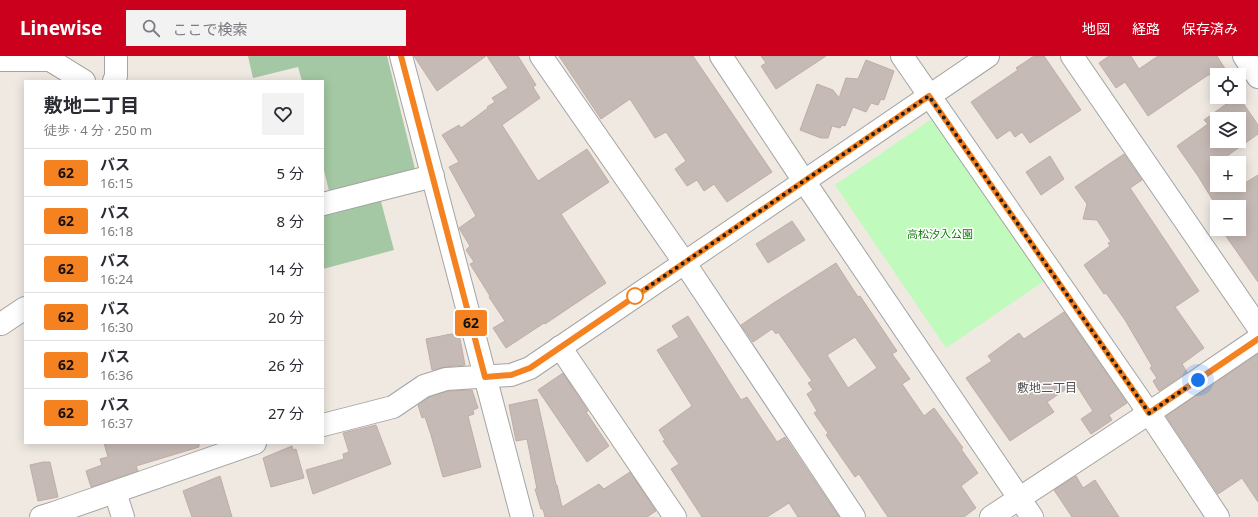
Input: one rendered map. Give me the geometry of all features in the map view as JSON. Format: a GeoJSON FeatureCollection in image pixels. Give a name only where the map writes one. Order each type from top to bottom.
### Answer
{"type":"FeatureCollection","features":[{"type":"Feature","properties":{"kind":"street"},"geometry":{"type":"LineString","coordinates":[[114,80],[116,76],[116,56]]}},
{"type":"Feature","properties":{"kind":"street"},"geometry":{"type":"LineString","coordinates":[[401,56],[522,517]]}},
{"type":"Feature","properties":{"kind":"street"},"geometry":{"type":"LineString","coordinates":[[541,56],[684,262],[854,517]]}},
{"type":"Feature","properties":{"kind":"street"},"geometry":{"type":"LineString","coordinates":[[721,56],[1032,517]]}},
{"type":"Feature","properties":{"kind":"street"},"geometry":{"type":"LineString","coordinates":[[902,56],[1149,413],[1218,517]]}},
{"type":"Feature","properties":{"kind":"street"},"geometry":{"type":"LineString","coordinates":[[324,425],[393,407],[424,386],[446,379],[511,375],[530,368],[988,56]]}},
{"type":"Feature","properties":{"kind":"street"},"geometry":{"type":"LineString","coordinates":[[1072,56],[1258,327]]}},
{"type":"Feature","properties":{"kind":"street"},"geometry":{"type":"LineString","coordinates":[[1244,56],[1258,77]]}},
{"type":"Feature","properties":{"kind":"street"},"geometry":{"type":"LineString","coordinates":[[0,60],[50,60],[82,80]]}},
{"type":"Feature","properties":{"kind":"street"},"geometry":{"type":"LineString","coordinates":[[324,204],[433,176]]}},
{"type":"Feature","properties":{"kind":"street"},"geometry":{"type":"LineString","coordinates":[[0,326],[24,309]]}},
{"type":"Feature","properties":{"kind":"street"},"geometry":{"type":"LineString","coordinates":[[991,517],[1258,339]]}},
{"type":"Feature","properties":{"kind":"street"},"geometry":{"type":"LineString","coordinates":[[560,347],[675,517]]}},
{"type":"Feature","properties":{"kind":"street"},"geometry":{"type":"LineString","coordinates":[[41,517],[252,444]]}},
{"type":"Feature","properties":{"kind":"street"},"geometry":{"type":"LineString","coordinates":[[115,492],[123,517]]}},
{"type":"Feature","properties":{"kind":"green space"},"geometry":{"type":"Polygon","coordinates":[[[248,56],[387,56],[415,169],[329,191],[324,170],[324,80],[302,80],[298,67],[253,78],[248,56]]]}},
{"type":"Feature","properties":{"kind":"green space","name":"高松汐入公園"},"geometry":{"type":"Polygon","coordinates":[[[933,118],[1044,281],[946,348],[835,185],[933,118]]]}},
{"type":"Feature","properties":{"kind":"green space"},"geometry":{"type":"Polygon","coordinates":[[[380,198],[394,250],[324,269],[324,213],[380,198]]]}},
{"type":"Feature","properties":{"kind":"building"},"geometry":{"type":"Polygon","coordinates":[[[414,56],[486,56],[437,91],[414,56]]]}},
{"type":"Feature","properties":{"kind":"building"},"geometry":{"type":"Polygon","coordinates":[[[487,56],[518,56],[536,85],[533,87],[540,98],[502,125],[538,181],[587,149],[609,182],[561,214],[606,283],[506,348],[493,328],[505,321],[470,264],[474,262],[466,250],[470,246],[459,228],[476,216],[449,167],[459,162],[442,135],[459,125],[461,128],[495,102],[492,98],[508,88],[487,56]]]}},
{"type":"Feature","properties":{"kind":"building"},"geometry":{"type":"Polygon","coordinates":[[[559,56],[693,56],[772,172],[727,202],[714,184],[704,191],[697,180],[687,186],[675,169],[686,161],[666,132],[655,138],[630,99],[601,119],[559,56]]]}},
{"type":"Feature","properties":{"kind":"building"},"geometry":{"type":"Polygon","coordinates":[[[761,56],[826,56],[776,89],[761,66],[766,63],[761,56]]]}},
{"type":"Feature","properties":{"kind":"building"},"geometry":{"type":"Polygon","coordinates":[[[1034,56],[1044,56],[1081,110],[1030,143],[1022,132],[1015,137],[1010,130],[997,139],[971,102],[1018,70],[1016,68],[1034,56]]]}},
{"type":"Feature","properties":{"kind":"building"},"geometry":{"type":"Polygon","coordinates":[[[1109,56],[1131,56],[1139,69],[1158,56],[1217,56],[1225,68],[1210,68],[1210,75],[1148,116],[1125,82],[1116,88],[1099,63],[1109,56]]]}},
{"type":"Feature","properties":{"kind":"building"},"geometry":{"type":"Polygon","coordinates":[[[866,60],[894,71],[884,100],[881,99],[878,105],[871,103],[866,112],[853,107],[845,126],[842,125],[840,128],[832,126],[828,138],[821,138],[800,130],[817,84],[833,90],[839,98],[846,78],[858,79],[866,60]]]}},
{"type":"Feature","properties":{"kind":"building"},"geometry":{"type":"Polygon","coordinates":[[[1226,104],[1244,104],[1258,125],[1258,134],[1246,143],[1246,112],[1215,112],[1226,104]]]}},
{"type":"Feature","properties":{"kind":"building"},"geometry":{"type":"Polygon","coordinates":[[[1210,116],[1210,148],[1238,148],[1227,156],[1210,156],[1210,192],[1246,192],[1246,182],[1258,175],[1258,282],[1226,236],[1246,236],[1246,200],[1213,200],[1177,146],[1208,124],[1204,120],[1210,116]]]}},
{"type":"Feature","properties":{"kind":"building"},"geometry":{"type":"Polygon","coordinates":[[[1124,154],[1142,180],[1130,188],[1199,291],[1175,307],[1204,348],[1182,364],[1187,372],[1159,391],[1153,381],[1157,378],[1150,368],[1152,366],[1125,320],[1106,293],[1104,294],[1084,265],[1110,246],[1108,243],[1111,242],[1097,220],[1083,219],[1087,204],[1075,187],[1124,154]]]}},
{"type":"Feature","properties":{"kind":"building"},"geometry":{"type":"Polygon","coordinates":[[[1050,156],[1064,179],[1041,195],[1026,172],[1050,156]]]}},
{"type":"Feature","properties":{"kind":"building"},"geometry":{"type":"Polygon","coordinates":[[[792,221],[805,240],[768,263],[756,244],[792,221]]]}},
{"type":"Feature","properties":{"kind":"building"},"geometry":{"type":"Polygon","coordinates":[[[836,263],[858,297],[860,296],[897,351],[892,354],[910,379],[902,384],[924,416],[934,408],[963,448],[961,449],[978,473],[961,486],[976,508],[964,517],[888,517],[859,474],[855,477],[826,435],[828,433],[814,413],[817,411],[807,394],[813,390],[808,383],[812,381],[778,332],[776,334],[772,329],[753,342],[741,325],[836,263]],[[855,337],[827,355],[848,388],[877,368],[855,337]]]}},
{"type":"Feature","properties":{"kind":"building"},"geometry":{"type":"Polygon","coordinates":[[[1064,312],[1127,403],[1109,415],[1112,420],[1091,434],[1081,419],[1093,411],[1075,383],[1047,402],[1054,412],[1010,441],[966,378],[992,361],[988,356],[1019,333],[1024,339],[1064,312]]]}},
{"type":"Feature","properties":{"kind":"building"},"geometry":{"type":"Polygon","coordinates":[[[688,316],[741,400],[747,397],[777,442],[785,437],[839,517],[798,517],[789,503],[767,517],[702,517],[671,469],[679,464],[663,441],[665,440],[659,430],[692,406],[657,350],[679,337],[672,326],[688,316]]]}},
{"type":"Feature","properties":{"kind":"building"},"geometry":{"type":"Polygon","coordinates":[[[459,334],[465,365],[432,370],[426,339],[459,334]]]}},
{"type":"Feature","properties":{"kind":"building"},"geometry":{"type":"Polygon","coordinates":[[[1258,354],[1258,502],[1242,478],[1218,494],[1166,416],[1258,354]]]}},
{"type":"Feature","properties":{"kind":"building"},"geometry":{"type":"Polygon","coordinates":[[[563,373],[588,411],[586,412],[609,446],[587,462],[538,390],[563,373]]]}},
{"type":"Feature","properties":{"kind":"building"},"geometry":{"type":"Polygon","coordinates":[[[472,390],[478,408],[473,410],[474,414],[468,416],[481,467],[443,477],[425,417],[422,418],[418,405],[430,397],[448,391],[472,390]]]}},
{"type":"Feature","properties":{"kind":"building"},"geometry":{"type":"Polygon","coordinates":[[[537,399],[562,507],[599,484],[604,489],[630,472],[656,511],[647,517],[545,517],[535,489],[537,489],[527,439],[516,441],[509,405],[537,399]]]}},
{"type":"Feature","properties":{"kind":"building"},"geometry":{"type":"Polygon","coordinates":[[[376,425],[391,464],[313,494],[306,470],[344,459],[343,454],[349,452],[343,433],[376,425]]]}},
{"type":"Feature","properties":{"kind":"building"},"geometry":{"type":"Polygon","coordinates":[[[104,444],[199,444],[199,447],[136,466],[138,471],[91,487],[86,471],[102,465],[100,459],[108,457],[104,444]]]}},
{"type":"Feature","properties":{"kind":"building"},"geometry":{"type":"Polygon","coordinates":[[[292,446],[293,450],[296,449],[304,478],[271,487],[263,458],[292,446]]]}},
{"type":"Feature","properties":{"kind":"building"},"geometry":{"type":"Polygon","coordinates":[[[50,462],[58,497],[38,501],[30,465],[50,462]]]}},
{"type":"Feature","properties":{"kind":"building"},"geometry":{"type":"Polygon","coordinates":[[[220,476],[232,517],[192,517],[183,491],[220,476]]]}},
{"type":"Feature","properties":{"kind":"building"},"geometry":{"type":"Polygon","coordinates":[[[1076,476],[1083,488],[1095,480],[1119,517],[1072,517],[1054,490],[1076,476]]]}},
{"type":"Feature","properties":{"kind":"bus line","name":"62"},"geometry":{"type":"LineString","coordinates":[[401,56],[485,377],[511,375],[530,368],[929,96],[1149,413],[1258,339]]}},
{"type":"Feature","properties":{"kind":"district","name":"敷地二丁目"},"geometry":{"type":"Point","coordinates":[1047,387]}},
{"type":"Feature","properties":{"kind":"route"},"geometry":{"type":"LineString","coordinates":[[635,296],[929,96],[1149,413],[1198,380]]}}]}
